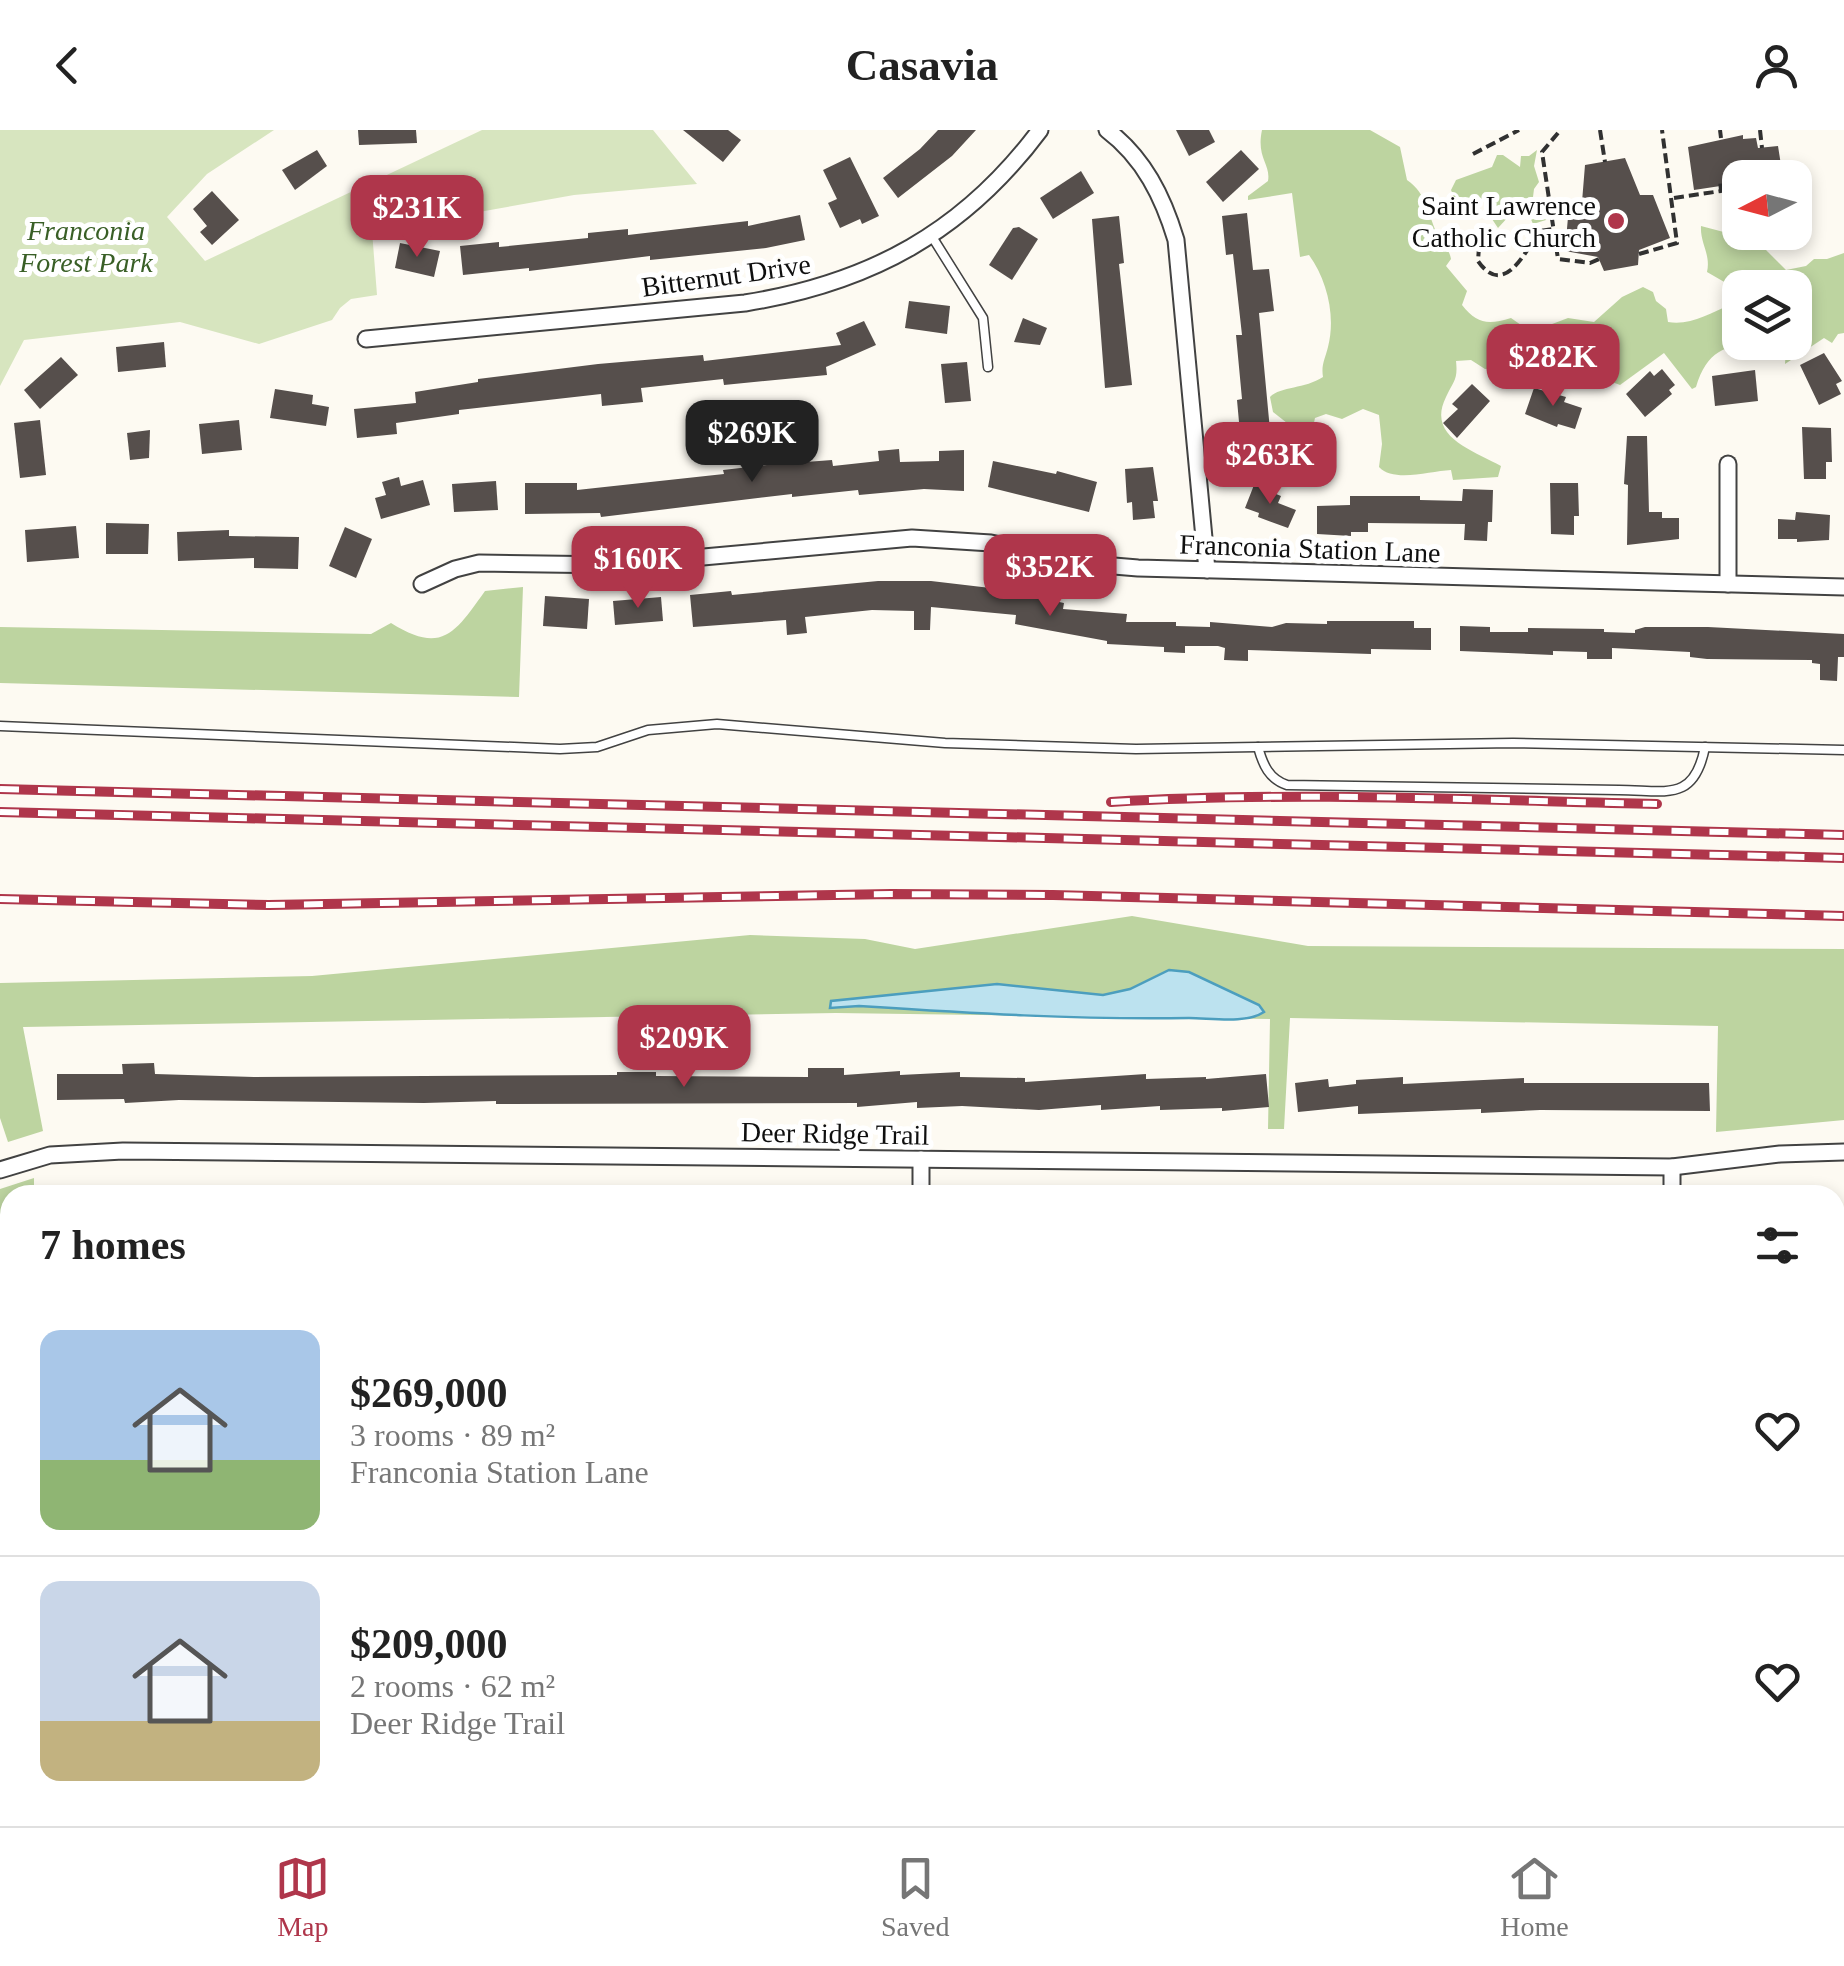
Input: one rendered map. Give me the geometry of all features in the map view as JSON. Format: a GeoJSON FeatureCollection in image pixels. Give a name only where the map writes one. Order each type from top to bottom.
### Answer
{"type":"FeatureCollection","features":[{"type":"Feature","properties":{"kind":"street","name":"Bitternut Drive"},"geometry":{"type":"LineString","coordinates":[[366,338],[746,303],[795,295],[857,275],[931,236],[986,192],[1040,130]]}},
{"type":"Feature","properties":{"kind":"street"},"geometry":{"type":"LineString","coordinates":[[1106,130],[1138,160],[1158,190],[1176,240],[1208,570]]}},
{"type":"Feature","properties":{"kind":"street"},"geometry":{"type":"LineString","coordinates":[[1728,464],[1728,584]]}},
{"type":"Feature","properties":{"kind":"street","name":"Franconia Station Lane"},"geometry":{"type":"LineString","coordinates":[[422,584],[480,563],[615,564],[912,538],[991,543],[1102,565],[1844,587]]}},
{"type":"Feature","properties":{"kind":"street","name":"Deer Ridge Trail"},"geometry":{"type":"LineString","coordinates":[[0,1170],[50,1155],[123,1151],[1672,1167],[1780,1154],[1844,1152]]}},
{"type":"Feature","properties":{"kind":"street"},"geometry":{"type":"LineString","coordinates":[[921,1159],[921,1185]]}},
{"type":"Feature","properties":{"kind":"street"},"geometry":{"type":"LineString","coordinates":[[1672,1167],[1672,1185]]}},
{"type":"Feature","properties":{"kind":"lane"},"geometry":{"type":"LineString","coordinates":[[931,236],[983,318],[988,367]]}},
{"type":"Feature","properties":{"kind":"lane"},"geometry":{"type":"LineString","coordinates":[[0,726],[560,749],[598,746],[648,730],[716,724],[1024,747],[1513,743],[1844,750]]}},
{"type":"Feature","properties":{"kind":"lane"},"geometry":{"type":"LineString","coordinates":[[1258,748],[1267,771],[1277,782],[1288,785],[1674,790],[1689,785],[1700,770],[1704,747]]}},
{"type":"Feature","properties":{"kind":"path"},"geometry":{"type":"LineString","coordinates":[[1473,154],[1519,130]]}},
{"type":"Feature","properties":{"kind":"path"},"geometry":{"type":"LineString","coordinates":[[1600,130],[1605,162]]}},
{"type":"Feature","properties":{"kind":"path"},"geometry":{"type":"LineString","coordinates":[[1639,254],[1677,243],[1662,130]]}},
{"type":"Feature","properties":{"kind":"path"},"geometry":{"type":"LineString","coordinates":[[1720,130],[1721,138]]}},
{"type":"Feature","properties":{"kind":"path"},"geometry":{"type":"LineString","coordinates":[[1760,130],[1762,148]]}},
{"type":"Feature","properties":{"kind":"path"},"geometry":{"type":"LineString","coordinates":[[1558,133],[1542,152],[1558,259],[1590,263],[1600,259]]}},
{"type":"Feature","properties":{"kind":"path"},"geometry":{"type":"LineString","coordinates":[[1672,198],[1722,191],[1720,179]]}},
{"type":"Feature","properties":{"kind":"path"},"geometry":{"type":"LineString","coordinates":[[1489,235],[1478,247],[1478,260],[1488,272],[1501,274],[1516,267],[1539,231],[1554,228]]}},
{"type":"Feature","properties":{"kind":"path"},"geometry":{"type":"LineString","coordinates":[[1555,236],[1566,236]]}},
{"type":"Feature","properties":{"kind":"green space","name":"Franconia Forest Park"},"geometry":{"type":"Polygon","coordinates":[[[0,130],[274,130],[207,174],[167,217],[205,261],[482,130],[653,130],[697,184],[574,195],[372,231],[377,295],[351,299],[332,320],[259,344],[180,322],[24,340],[0,386],[0,130]]]}},
{"type":"Feature","properties":{"kind":"green space"},"geometry":{"type":"Polygon","coordinates":[[[1262,130],[1370,130],[1400,147],[1407,180],[1423,199],[1450,255],[1446,266],[1467,291],[1462,305],[1484,321],[1511,318],[1531,332],[1568,318],[1594,322],[1622,297],[1643,287],[1653,292],[1656,301],[1666,309],[1668,322],[1684,322],[1722,308],[1722,350],[1706,365],[1692,389],[1664,353],[1620,385],[1578,369],[1557,370],[1539,361],[1526,361],[1516,374],[1511,367],[1485,369],[1471,360],[1456,361],[1456,376],[1441,411],[1442,422],[1455,440],[1501,466],[1498,477],[1453,480],[1451,470],[1403,475],[1386,472],[1379,467],[1379,415],[1363,409],[1342,419],[1326,414],[1315,418],[1303,458],[1279,460],[1275,454],[1287,443],[1287,423],[1273,412],[1270,397],[1323,377],[1331,323],[1321,276],[1309,255],[1300,257],[1292,193],[1248,200],[1268,181],[1262,130]]]}},
{"type":"Feature","properties":{"kind":"green space"},"geometry":{"type":"Polygon","coordinates":[[[1537,150],[1534,166],[1539,182],[1532,205],[1546,220],[1533,224],[1525,205],[1520,204],[1498,228],[1492,219],[1493,202],[1486,197],[1471,203],[1466,212],[1460,211],[1451,190],[1456,180],[1492,167],[1497,155],[1520,167],[1521,156],[1537,150]]]}},
{"type":"Feature","properties":{"kind":"green space"},"geometry":{"type":"Polygon","coordinates":[[[1701,226],[1722,232],[1722,250],[1766,250],[1786,270],[1722,270],[1722,281],[1707,272],[1701,226]]]}},
{"type":"Feature","properties":{"kind":"green space"},"geometry":{"type":"Polygon","coordinates":[[[1844,253],[1844,333],[1838,334],[1832,343],[1824,338],[1812,346],[1812,270],[1786,270],[1844,253]]]}},
{"type":"Feature","properties":{"kind":"green space"},"geometry":{"type":"Polygon","coordinates":[[[523,587],[519,697],[0,683],[0,627],[371,634],[391,623],[408,633],[435,638],[456,628],[485,591],[523,587]]]}},
{"type":"Feature","properties":{"kind":"green space"},"geometry":{"type":"Polygon","coordinates":[[[1132,916],[1308,946],[1844,949],[1844,1120],[1716,1132],[1718,1026],[1290,1018],[1284,1129],[1268,1129],[1270,1019],[836,1013],[23,1027],[43,1131],[8,1142],[0,1118],[0,983],[312,976],[750,935],[865,939],[915,949],[1132,916]]]}},
{"type":"Feature","properties":{"kind":"green space"},"geometry":{"type":"Polygon","coordinates":[[[34,1178],[34,1185],[12,1185],[34,1178]]]}},
{"type":"Feature","properties":{"kind":"water"},"geometry":{"type":"Polygon","coordinates":[[[1169,970],[1189,972],[1259,1005],[1264,1012],[1228,1019],[830,1008],[831,1001],[997,984],[1103,995],[1130,989],[1169,970]]]}},
{"type":"Feature","properties":{"kind":"building"},"geometry":{"type":"Polygon","coordinates":[[[358,130],[416,130],[417,143],[359,145],[358,130]]]}},
{"type":"Feature","properties":{"kind":"building"},"geometry":{"type":"Polygon","coordinates":[[[683,130],[728,130],[741,140],[723,162],[683,130]]]}},
{"type":"Feature","properties":{"kind":"building"},"geometry":{"type":"Polygon","coordinates":[[[938,130],[976,130],[952,156],[898,198],[883,178],[938,130]]]}},
{"type":"Feature","properties":{"kind":"building"},"geometry":{"type":"Polygon","coordinates":[[[1176,130],[1209,130],[1215,142],[1189,156],[1176,130]]]}},
{"type":"Feature","properties":{"kind":"building"},"geometry":{"type":"Polygon","coordinates":[[[1743,135],[1743,139],[1756,138],[1758,148],[1778,146],[1780,160],[1722,160],[1722,186],[1694,190],[1688,147],[1743,135]]]}},
{"type":"Feature","properties":{"kind":"building"},"geometry":{"type":"Polygon","coordinates":[[[317,150],[327,166],[295,190],[282,170],[317,150]]]}},
{"type":"Feature","properties":{"kind":"building"},"geometry":{"type":"Polygon","coordinates":[[[1241,150],[1259,169],[1223,202],[1206,182],[1241,150]]]}},
{"type":"Feature","properties":{"kind":"building"},"geometry":{"type":"Polygon","coordinates":[[[850,157],[879,216],[840,228],[828,203],[837,199],[823,170],[850,157]]]}},
{"type":"Feature","properties":{"kind":"building","name":"Saint Lawrence Catholic Church"},"geometry":{"type":"Polygon","coordinates":[[[1625,158],[1640,195],[1653,195],[1670,238],[1639,250],[1638,265],[1604,271],[1598,257],[1565,251],[1569,206],[1582,202],[1585,165],[1625,158]]]}},
{"type":"Feature","properties":{"kind":"building"},"geometry":{"type":"Polygon","coordinates":[[[1081,171],[1094,193],[1053,219],[1040,198],[1081,171]]]}},
{"type":"Feature","properties":{"kind":"building"},"geometry":{"type":"Polygon","coordinates":[[[212,191],[239,220],[212,245],[200,232],[207,226],[193,209],[212,191]]]}},
{"type":"Feature","properties":{"kind":"building"},"geometry":{"type":"Polygon","coordinates":[[[1247,213],[1253,270],[1269,269],[1274,311],[1259,313],[1271,441],[1241,444],[1237,400],[1242,399],[1236,335],[1242,335],[1233,254],[1226,255],[1222,216],[1247,213]]]}},
{"type":"Feature","properties":{"kind":"building"},"geometry":{"type":"Polygon","coordinates":[[[800,215],[805,240],[766,248],[463,275],[460,246],[499,242],[499,247],[588,238],[588,233],[628,229],[628,235],[748,221],[748,226],[800,215]]]}},
{"type":"Feature","properties":{"kind":"building"},"geometry":{"type":"Polygon","coordinates":[[[1119,216],[1124,263],[1119,264],[1132,385],[1105,388],[1092,219],[1119,216]]]}},
{"type":"Feature","properties":{"kind":"building"},"geometry":{"type":"Polygon","coordinates":[[[1019,227],[1038,239],[1012,280],[989,265],[1013,228],[1019,227]]]}},
{"type":"Feature","properties":{"kind":"building"},"geometry":{"type":"Polygon","coordinates":[[[400,243],[440,251],[434,277],[395,268],[400,243]]]}},
{"type":"Feature","properties":{"kind":"building"},"geometry":{"type":"Polygon","coordinates":[[[909,301],[950,306],[947,334],[905,328],[909,301]]]}},
{"type":"Feature","properties":{"kind":"building"},"geometry":{"type":"Polygon","coordinates":[[[1023,318],[1047,328],[1040,345],[1014,342],[1023,318]]]}},
{"type":"Feature","properties":{"kind":"building"},"geometry":{"type":"Polygon","coordinates":[[[864,321],[876,345],[826,367],[827,375],[724,385],[723,379],[641,388],[643,402],[602,406],[601,394],[459,410],[459,414],[396,423],[397,434],[357,438],[354,409],[416,403],[415,392],[478,379],[598,364],[703,355],[704,361],[841,345],[836,333],[864,321]]]}},
{"type":"Feature","properties":{"kind":"building"},"geometry":{"type":"Polygon","coordinates":[[[164,342],[166,367],[118,372],[116,347],[164,342]]]}},
{"type":"Feature","properties":{"kind":"building"},"geometry":{"type":"Polygon","coordinates":[[[1824,353],[1842,381],[1836,384],[1841,394],[1819,405],[1800,365],[1824,353]]]}},
{"type":"Feature","properties":{"kind":"building"},"geometry":{"type":"Polygon","coordinates":[[[61,357],[78,375],[40,409],[24,390],[61,357]]]}},
{"type":"Feature","properties":{"kind":"building"},"geometry":{"type":"Polygon","coordinates":[[[967,362],[971,401],[945,403],[941,364],[967,362]]]}},
{"type":"Feature","properties":{"kind":"building"},"geometry":{"type":"Polygon","coordinates":[[[1662,369],[1675,385],[1669,390],[1672,394],[1645,417],[1626,394],[1650,371],[1654,376],[1662,369]]]}},
{"type":"Feature","properties":{"kind":"building"},"geometry":{"type":"Polygon","coordinates":[[[1755,370],[1758,401],[1715,406],[1712,376],[1755,370]]]}},
{"type":"Feature","properties":{"kind":"building"},"geometry":{"type":"Polygon","coordinates":[[[1472,384],[1490,401],[1457,438],[1443,423],[1458,409],[1452,404],[1472,384]]]}},
{"type":"Feature","properties":{"kind":"building"},"geometry":{"type":"Polygon","coordinates":[[[1534,388],[1566,397],[1564,402],[1582,408],[1575,429],[1558,424],[1557,427],[1525,414],[1534,388]]]}},
{"type":"Feature","properties":{"kind":"building"},"geometry":{"type":"Polygon","coordinates":[[[275,389],[313,395],[312,404],[329,407],[326,426],[270,418],[275,389]]]}},
{"type":"Feature","properties":{"kind":"building"},"geometry":{"type":"Polygon","coordinates":[[[40,420],[46,475],[20,478],[14,423],[40,420]]]}},
{"type":"Feature","properties":{"kind":"building"},"geometry":{"type":"Polygon","coordinates":[[[239,420],[242,450],[202,454],[199,424],[239,420]]]}},
{"type":"Feature","properties":{"kind":"building"},"geometry":{"type":"Polygon","coordinates":[[[1802,427],[1831,428],[1832,462],[1826,462],[1826,479],[1804,479],[1802,427]]]}},
{"type":"Feature","properties":{"kind":"building"},"geometry":{"type":"Polygon","coordinates":[[[150,430],[149,458],[130,460],[127,433],[150,430]]]}},
{"type":"Feature","properties":{"kind":"building"},"geometry":{"type":"Polygon","coordinates":[[[1627,436],[1647,436],[1649,512],[1662,512],[1662,518],[1679,518],[1679,539],[1627,545],[1627,436]]]}},
{"type":"Feature","properties":{"kind":"building"},"geometry":{"type":"Polygon","coordinates":[[[899,449],[900,462],[939,461],[939,451],[964,450],[964,491],[792,494],[601,517],[600,513],[525,514],[525,483],[577,483],[577,490],[724,474],[723,470],[767,465],[832,460],[833,466],[879,461],[878,451],[899,449]]]}},
{"type":"Feature","properties":{"kind":"building"},"geometry":{"type":"Polygon","coordinates":[[[993,461],[1097,482],[1089,512],[988,487],[993,461]]]}},
{"type":"Feature","properties":{"kind":"building"},"geometry":{"type":"Polygon","coordinates":[[[1153,467],[1158,501],[1153,501],[1155,518],[1133,520],[1132,502],[1127,503],[1125,469],[1153,467]]]}},
{"type":"Feature","properties":{"kind":"building"},"geometry":{"type":"Polygon","coordinates":[[[399,477],[401,486],[423,480],[430,505],[381,519],[375,498],[386,495],[382,482],[399,477]]]}},
{"type":"Feature","properties":{"kind":"building"},"geometry":{"type":"Polygon","coordinates":[[[496,481],[498,510],[454,512],[452,484],[496,481]]]}},
{"type":"Feature","properties":{"kind":"building"},"geometry":{"type":"Polygon","coordinates":[[[1550,483],[1578,483],[1579,516],[1574,516],[1574,535],[1551,534],[1550,483]]]}},
{"type":"Feature","properties":{"kind":"building"},"geometry":{"type":"Polygon","coordinates":[[[1254,485],[1281,496],[1278,503],[1296,510],[1288,528],[1245,508],[1254,485]]]}},
{"type":"Feature","properties":{"kind":"building"},"geometry":{"type":"Polygon","coordinates":[[[1463,489],[1493,490],[1487,541],[1464,540],[1465,524],[1368,523],[1368,532],[1351,532],[1351,536],[1317,534],[1317,506],[1350,505],[1350,496],[1420,496],[1420,500],[1462,501],[1463,489]]]}},
{"type":"Feature","properties":{"kind":"building"},"geometry":{"type":"Polygon","coordinates":[[[1796,512],[1830,515],[1829,540],[1778,539],[1778,519],[1795,520],[1796,512]]]}},
{"type":"Feature","properties":{"kind":"building"},"geometry":{"type":"Polygon","coordinates":[[[106,523],[149,524],[148,554],[106,554],[106,523]]]}},
{"type":"Feature","properties":{"kind":"building"},"geometry":{"type":"Polygon","coordinates":[[[76,526],[79,558],[27,562],[25,530],[76,526]]]}},
{"type":"Feature","properties":{"kind":"building"},"geometry":{"type":"Polygon","coordinates":[[[345,527],[372,539],[356,578],[329,566],[345,527]]]}},
{"type":"Feature","properties":{"kind":"building"},"geometry":{"type":"Polygon","coordinates":[[[229,530],[229,536],[299,537],[298,569],[254,568],[254,558],[178,561],[177,532],[229,530]]]}},
{"type":"Feature","properties":{"kind":"building"},"geometry":{"type":"Polygon","coordinates":[[[878,581],[931,581],[999,589],[1064,603],[1063,609],[1127,614],[1126,622],[1176,622],[1176,626],[1210,627],[1210,622],[1272,627],[1327,621],[1414,621],[1414,628],[1431,628],[1431,650],[1371,649],[1371,654],[1248,650],[1248,661],[1224,660],[1225,648],[1218,646],[1185,646],[1185,653],[1164,652],[1164,647],[1107,644],[1015,624],[1016,615],[931,607],[930,630],[914,630],[914,611],[872,610],[805,617],[807,633],[787,635],[786,620],[693,627],[690,595],[731,591],[732,595],[878,581]]]}},
{"type":"Feature","properties":{"kind":"building"},"geometry":{"type":"Polygon","coordinates":[[[545,596],[589,599],[587,629],[543,626],[545,596]]]}},
{"type":"Feature","properties":{"kind":"building"},"geometry":{"type":"Polygon","coordinates":[[[661,597],[663,621],[615,625],[613,601],[661,597]]]}},
{"type":"Feature","properties":{"kind":"building"},"geometry":{"type":"Polygon","coordinates":[[[1460,626],[1490,627],[1490,632],[1528,632],[1528,628],[1635,633],[1645,627],[1708,627],[1844,634],[1844,657],[1838,657],[1837,681],[1820,680],[1820,664],[1812,660],[1707,659],[1690,657],[1690,652],[1612,648],[1612,659],[1587,659],[1587,652],[1553,651],[1553,655],[1460,651],[1460,626]]]}},
{"type":"Feature","properties":{"kind":"building"},"geometry":{"type":"Polygon","coordinates":[[[154,1063],[155,1074],[254,1077],[656,1072],[656,1076],[808,1077],[808,1068],[844,1068],[844,1075],[960,1072],[960,1077],[1025,1078],[1025,1082],[1146,1074],[1146,1079],[1206,1079],[1266,1074],[1269,1107],[1222,1111],[1160,1110],[1160,1106],[1101,1110],[1101,1105],[1039,1110],[917,1108],[917,1102],[857,1107],[857,1103],[57,1100],[57,1074],[123,1074],[122,1064],[154,1063]]]}},
{"type":"Feature","properties":{"kind":"building"},"geometry":{"type":"Polygon","coordinates":[[[1403,1077],[1403,1084],[1524,1078],[1524,1083],[1709,1083],[1710,1111],[1481,1113],[1481,1109],[1358,1114],[1358,1106],[1298,1112],[1295,1083],[1328,1079],[1329,1087],[1356,1084],[1356,1080],[1403,1077]]]}},
{"type":"Feature","properties":{"kind":"railway"},"geometry":{"type":"LineString","coordinates":[[0,789],[1844,835]]}},
{"type":"Feature","properties":{"kind":"railway"},"geometry":{"type":"LineString","coordinates":[[1111,802],[1316,797],[1657,804]]}},
{"type":"Feature","properties":{"kind":"railway"},"geometry":{"type":"LineString","coordinates":[[0,812],[1844,858]]}},
{"type":"Feature","properties":{"kind":"railway"},"geometry":{"type":"LineString","coordinates":[[0,899],[269,905],[891,894],[1053,895],[1844,916]]}},
{"type":"Feature","properties":{"kind":"place","name":"Saint Lawrence Catholic Church"},"geometry":{"type":"Point","coordinates":[1616,221]}}]}
